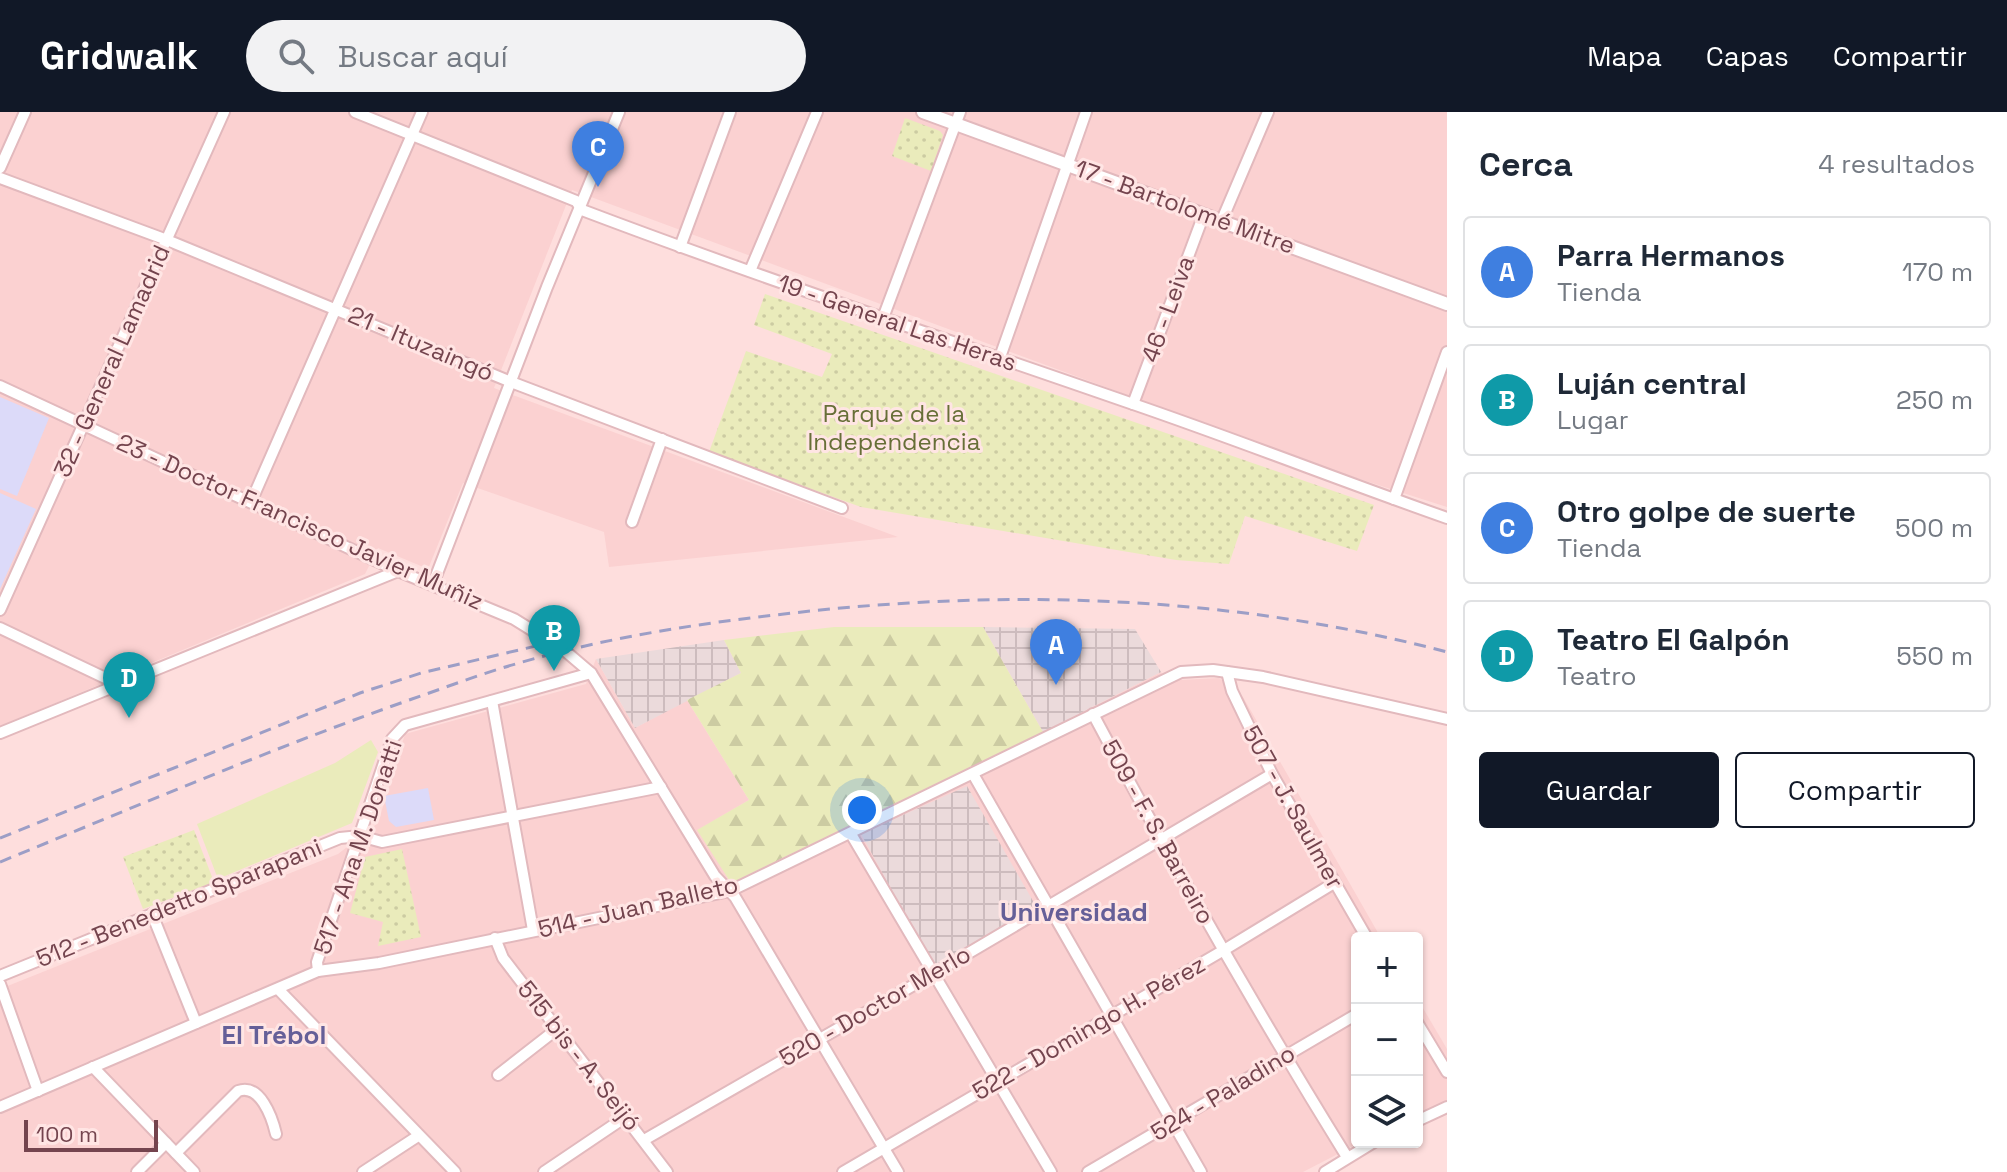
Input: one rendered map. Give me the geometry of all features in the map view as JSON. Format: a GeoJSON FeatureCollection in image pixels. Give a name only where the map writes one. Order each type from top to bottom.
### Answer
{"type":"FeatureCollection","features":[{"type":"Feature","properties":{"kind":"street"},"geometry":{"type":"LineString","coordinates":[[0,168],[25,112]]}},
{"type":"Feature","properties":{"kind":"street","name":"32 - General Lamadrid"},"geometry":{"type":"LineString","coordinates":[[0,610],[224,112]]}},
{"type":"Feature","properties":{"kind":"street","name":"19 - General Las Heras"},"geometry":{"type":"LineString","coordinates":[[355,112],[576,201],[582,210],[680,247],[1133,404],[1447,518]]}},
{"type":"Feature","properties":{"kind":"street"},"geometry":{"type":"LineString","coordinates":[[251,502],[422,112]]}},
{"type":"Feature","properties":{"kind":"street"},"geometry":{"type":"LineString","coordinates":[[433,584],[579,206],[619,112]]}},
{"type":"Feature","properties":{"kind":"street"},"geometry":{"type":"LineString","coordinates":[[680,247],[730,112]]}},
{"type":"Feature","properties":{"kind":"street"},"geometry":{"type":"LineString","coordinates":[[750,271],[817,112]]}},
{"type":"Feature","properties":{"kind":"street","name":"17 - Bartolomé Mitre"},"geometry":{"type":"LineString","coordinates":[[923,112],[958,118],[1068,163],[1447,304]]}},
{"type":"Feature","properties":{"kind":"street"},"geometry":{"type":"LineString","coordinates":[[999,360],[1086,112]]}},
{"type":"Feature","properties":{"kind":"street"},"geometry":{"type":"LineString","coordinates":[[1222,220],[1268,112]]}},
{"type":"Feature","properties":{"kind":"street"},"geometry":{"type":"LineString","coordinates":[[883,318],[958,118]]}},
{"type":"Feature","properties":{"kind":"street","name":"21 - Ituzaingó"},"geometry":{"type":"LineString","coordinates":[[0,178],[167,240],[511,382],[842,508]]}},
{"type":"Feature","properties":{"kind":"street","name":"46 - Leiva"},"geometry":{"type":"LineString","coordinates":[[1133,404],[1204,214]]}},
{"type":"Feature","properties":{"kind":"street"},"geometry":{"type":"LineString","coordinates":[[1394,499],[1447,352]]}},
{"type":"Feature","properties":{"kind":"street","name":"23 - Doctor Francisco Javier Muñiz"},"geometry":{"type":"LineString","coordinates":[[0,386],[398,571],[530,628],[564,650],[591,673],[715,876],[730,891],[898,1172]]}},
{"type":"Feature","properties":{"kind":"street"},"geometry":{"type":"LineString","coordinates":[[632,522],[662,439]]}},
{"type":"Feature","properties":{"kind":"street"},"geometry":{"type":"LineString","coordinates":[[0,733],[398,571]]}},
{"type":"Feature","properties":{"kind":"street"},"geometry":{"type":"LineString","coordinates":[[0,628],[120,685]]}},
{"type":"Feature","properties":{"kind":"street","name":"514 - Juan Balleto"},"geometry":{"type":"LineString","coordinates":[[0,1107],[318,971],[379,963],[730,891],[1181,672],[1227,672],[1294,683],[1447,719]]}},
{"type":"Feature","properties":{"kind":"street","name":"507 - J. Saulmer"},"geometry":{"type":"LineString","coordinates":[[1227,672],[1232,691],[1272,774],[1363,932]]}},
{"type":"Feature","properties":{"kind":"street"},"geometry":{"type":"LineString","coordinates":[[533,930],[492,701],[591,673]]}},
{"type":"Feature","properties":{"kind":"street","name":"517 - Ana M. Donatti"},"geometry":{"type":"LineString","coordinates":[[318,971],[317,962],[392,739],[405,725],[492,701]]}},
{"type":"Feature","properties":{"kind":"street","name":"509 - F. S. Barreiro"},"geometry":{"type":"LineString","coordinates":[[1093,714],[1160,839],[1284,1055],[1347,1157]]}},
{"type":"Feature","properties":{"kind":"street"},"geometry":{"type":"LineString","coordinates":[[973,774],[1201,1172]]}},
{"type":"Feature","properties":{"kind":"street","name":"520 - Doctor Merlo"},"geometry":{"type":"LineString","coordinates":[[644,1140],[1272,774]]}},
{"type":"Feature","properties":{"kind":"street","name":"512 - Benedetto Sparapani"},"geometry":{"type":"LineString","coordinates":[[0,976],[340,838],[360,836],[382,842],[661,787]]}},
{"type":"Feature","properties":{"kind":"street"},"geometry":{"type":"LineString","coordinates":[[851,834],[1051,1172]]}},
{"type":"Feature","properties":{"kind":"street","name":"522 - Domingo H. Pérez"},"geometry":{"type":"LineString","coordinates":[[843,1172],[1334,883]]}},
{"type":"Feature","properties":{"kind":"street"},"geometry":{"type":"LineString","coordinates":[[152,914],[196,1023]]}},
{"type":"Feature","properties":{"kind":"street","name":"515 bis - A. Seijó"},"geometry":{"type":"LineString","coordinates":[[495,938],[503,958],[667,1172]]}},
{"type":"Feature","properties":{"kind":"street"},"geometry":{"type":"LineString","coordinates":[[0,984],[38,1091]]}},
{"type":"Feature","properties":{"kind":"street"},"geometry":{"type":"LineString","coordinates":[[278,989],[455,1172]]}},
{"type":"Feature","properties":{"kind":"street","name":"524 - Paladino"},"geometry":{"type":"LineString","coordinates":[[1088,1172],[1351,1017]]}},
{"type":"Feature","properties":{"kind":"street"},"geometry":{"type":"LineString","coordinates":[[498,1075],[557,1029]]}},
{"type":"Feature","properties":{"kind":"street"},"geometry":{"type":"LineString","coordinates":[[1423,1032],[1447,1072]]}},
{"type":"Feature","properties":{"kind":"street"},"geometry":{"type":"LineString","coordinates":[[93,1067],[194,1172]]}},
{"type":"Feature","properties":{"kind":"street"},"geometry":{"type":"LineString","coordinates":[[176,1153],[244,1088],[251,1090],[266,1105],[276,1134]]}},
{"type":"Feature","properties":{"kind":"street"},"geometry":{"type":"LineString","coordinates":[[1423,1118],[1447,1107]]}},
{"type":"Feature","properties":{"kind":"street"},"geometry":{"type":"LineString","coordinates":[[544,1172],[624,1118]]}},
{"type":"Feature","properties":{"kind":"street"},"geometry":{"type":"LineString","coordinates":[[363,1172],[418,1136]]}},
{"type":"Feature","properties":{"kind":"street"},"geometry":{"type":"LineString","coordinates":[[137,1172],[166,1143]]}},
{"type":"Feature","properties":{"kind":"street"},"geometry":{"type":"LineString","coordinates":[[1325,1172],[1363,1148]]}},
{"type":"Feature","properties":{"kind":"shaded area"},"geometry":{"type":"Polygon","coordinates":[[[0,112],[1447,112],[1447,507],[1325,468],[572,190],[494,388],[898,537],[609,567],[604,532],[463,483],[428,569],[378,548],[365,574],[0,726],[0,112]]]}},
{"type":"Feature","properties":{"kind":"shaded area"},"geometry":{"type":"Polygon","coordinates":[[[0,397],[49,418],[17,496],[0,489],[0,397]]]}},
{"type":"Feature","properties":{"kind":"shaded area"},"geometry":{"type":"Polygon","coordinates":[[[0,493],[36,509],[0,589],[0,493]]]}},
{"type":"Feature","properties":{"kind":"shaded area"},"geometry":{"type":"Polygon","coordinates":[[[983,627],[1135,629],[1161,672],[1043,732],[983,627]]]}},
{"type":"Feature","properties":{"kind":"shaded area"},"geometry":{"type":"Polygon","coordinates":[[[724,640],[741,673],[635,728],[596,659],[724,640]]]}},
{"type":"Feature","properties":{"kind":"shaded area"},"geometry":{"type":"Polygon","coordinates":[[[596,659],[635,728],[687,700],[749,800],[698,830],[731,883],[1161,672],[1169,684],[1179,680],[1219,678],[1243,697],[1378,932],[1351,932],[1351,1147],[1303,1172],[0,1172],[0,989],[338,854],[378,823],[405,734],[586,684],[596,659]]]}},
{"type":"Feature","properties":{"kind":"shaded area"},"geometry":{"type":"Polygon","coordinates":[[[967,786],[1037,908],[934,967],[861,834],[967,786]]]}},
{"type":"Feature","properties":{"kind":"shaded area"},"geometry":{"type":"Polygon","coordinates":[[[428,788],[434,820],[396,827],[389,821],[384,796],[428,788]]]}},
{"type":"Feature","properties":{"kind":"shaded area"},"geometry":{"type":"Polygon","coordinates":[[[1423,1008],[1447,1049],[1447,1100],[1423,1111],[1423,1008]]]}},
{"type":"Feature","properties":{"kind":"green space"},"geometry":{"type":"Polygon","coordinates":[[[905,118],[940,131],[943,135],[931,171],[892,156],[905,118]]]}},
{"type":"Feature","properties":{"kind":"green space","name":"Parque de la Independencia"},"geometry":{"type":"Polygon","coordinates":[[[765,294],[1374,505],[1357,551],[1245,516],[1229,564],[1176,560],[861,507],[709,452],[746,351],[822,377],[832,354],[754,325],[765,294]]]}},
{"type":"Feature","properties":{"kind":"green space"},"geometry":{"type":"Polygon","coordinates":[[[834,627],[983,627],[1043,732],[731,883],[697,830],[749,800],[687,700],[741,673],[724,640],[834,627]]]}},
{"type":"Feature","properties":{"kind":"green space"},"geometry":{"type":"Polygon","coordinates":[[[371,740],[378,752],[352,823],[218,879],[197,824],[335,763],[371,740]]]}},
{"type":"Feature","properties":{"kind":"green space"},"geometry":{"type":"Polygon","coordinates":[[[194,830],[214,882],[143,909],[123,857],[194,830]]]}},
{"type":"Feature","properties":{"kind":"green space"},"geometry":{"type":"Polygon","coordinates":[[[402,849],[421,937],[378,946],[383,922],[350,913],[365,857],[402,849]]]}},
{"type":"Feature","properties":{"kind":"railway"},"geometry":{"type":"LineString","coordinates":[[0,862],[257,757],[479,676],[584,646],[717,622],[867,606],[950,601],[1117,602],[1283,618],[1447,652]]}},
{"type":"Feature","properties":{"kind":"railway"},"geometry":{"type":"LineString","coordinates":[[0,838],[360,693],[421,673],[553,642]]}},
{"type":"Feature","properties":{"kind":"place","name":"Otro golpe de suerte"},"geometry":{"type":"Point","coordinates":[598,187]}},
{"type":"Feature","properties":{"kind":"place","name":"Luján central"},"geometry":{"type":"Point","coordinates":[554,671]}},
{"type":"Feature","properties":{"kind":"place","name":"Parra Hermanos"},"geometry":{"type":"Point","coordinates":[1056,685]}},
{"type":"Feature","properties":{"kind":"place","name":"Teatro El Galpón"},"geometry":{"type":"Point","coordinates":[129,718]}},
{"type":"Feature","properties":{"kind":"district","name":"Universidad"},"geometry":{"type":"Point","coordinates":[1074,912]}},
{"type":"Feature","properties":{"kind":"district","name":"El Trébol"},"geometry":{"type":"Point","coordinates":[274,1035]}}]}
